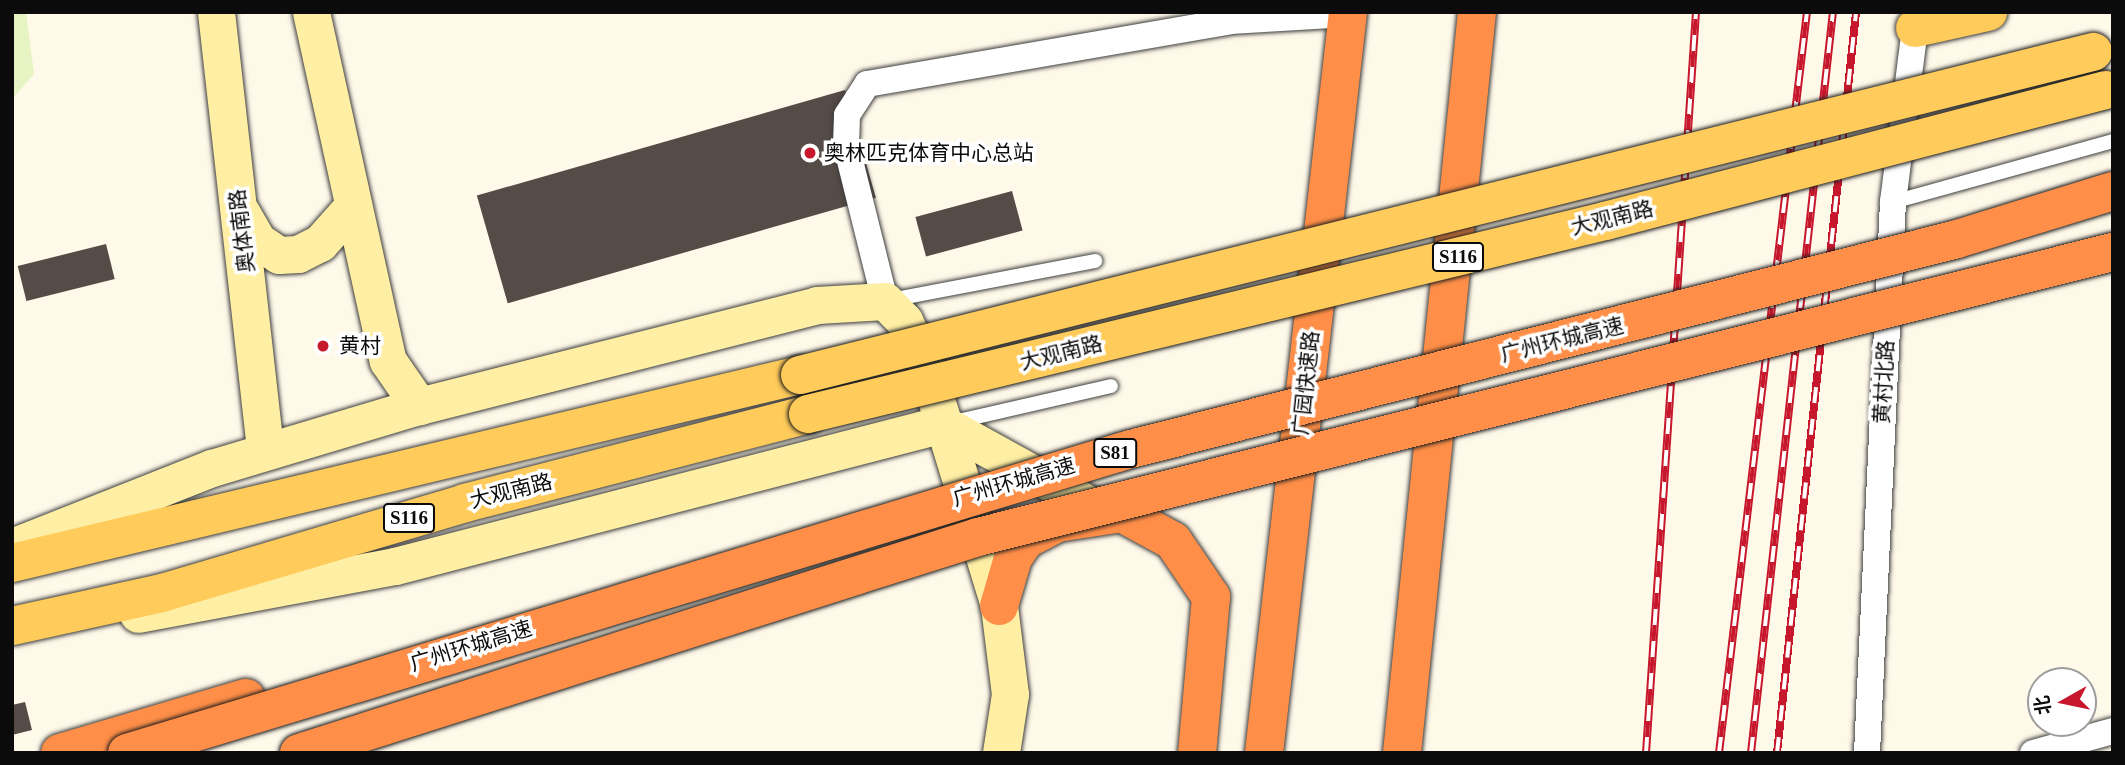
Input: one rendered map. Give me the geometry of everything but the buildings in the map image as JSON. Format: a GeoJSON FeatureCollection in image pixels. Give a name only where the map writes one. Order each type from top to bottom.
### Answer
{"type":"FeatureCollection","features":[{"type":"Feature","properties":{"kind":"highway"},"geometry":{"type":"LineString","coordinates":[[1402,753],[1477,12]]}},
{"type":"Feature","properties":{"kind":"highway","name":"广园快速路"},"geometry":{"type":"LineString","coordinates":[[1264,753],[1348,13]]}},
{"type":"Feature","properties":{"kind":"highway","name":"广州环城高速"},"geometry":{"type":"LineString","coordinates":[[127,753],[798,545],[1131,449],[1944,242],[2113,191]]}},
{"type":"Feature","properties":{"kind":"highway","name":"广州环城高速"},"geometry":{"type":"LineString","coordinates":[[299,753],[892,562],[2113,251]]}},
{"type":"Feature","properties":{"kind":"highway"},"geometry":{"type":"LineString","coordinates":[[999,606],[1004,579],[1025,540],[1057,523],[1086,512]]}},
{"type":"Feature","properties":{"kind":"highway"},"geometry":{"type":"LineString","coordinates":[[357,753],[855,579],[1086,512],[1145,522],[1173,541],[1210,597],[1197,753]]}},
{"type":"Feature","properties":{"kind":"highway"},"geometry":{"type":"LineString","coordinates":[[60,753],[798,545]]}},
{"type":"Feature","properties":{"kind":"main road"},"geometry":{"type":"LineString","coordinates":[[1916,20],[1988,12]]}},
{"type":"Feature","properties":{"kind":"main road","name":"大观南路"},"geometry":{"type":"LineString","coordinates":[[12,563],[1576,186],[2103,49]]}},
{"type":"Feature","properties":{"kind":"main road","name":"大观南路"},"geometry":{"type":"LineString","coordinates":[[12,628],[162,593],[465,503],[808,414],[1591,224],[2109,89]]}},
{"type":"Feature","properties":{"kind":"street","name":"奥体南路"},"geometry":{"type":"LineString","coordinates":[[216,12],[265,450]]}},
{"type":"Feature","properties":{"kind":"street"},"geometry":{"type":"LineString","coordinates":[[311,12],[388,360],[419,406]]}},
{"type":"Feature","properties":{"kind":"street"},"geometry":{"type":"LineString","coordinates":[[1001,753],[1010,694],[999,606],[924,360],[904,321],[885,301],[846,145],[847,115],[867,84],[1230,21],[1348,13]]}},
{"type":"Feature","properties":{"kind":"street","name":"黄村北路"},"geometry":{"type":"LineString","coordinates":[[1867,753],[1893,202],[1916,20]]}},
{"type":"Feature","properties":{"kind":"street"},"geometry":{"type":"LineString","coordinates":[[240,211],[258,241],[279,255],[298,254],[320,243],[353,206]]}},
{"type":"Feature","properties":{"kind":"street"},"geometry":{"type":"LineString","coordinates":[[12,547],[265,450],[419,406],[817,305],[885,301]]}},
{"type":"Feature","properties":{"kind":"street"},"geometry":{"type":"LineString","coordinates":[[12,628],[127,617],[395,566],[943,424],[1086,512]]}},
{"type":"Feature","properties":{"kind":"street"},"geometry":{"type":"LineString","coordinates":[[2033,753],[2113,731]]}},
{"type":"Feature","properties":{"kind":"lane"},"geometry":{"type":"LineString","coordinates":[[1893,202],[2113,141]]}},
{"type":"Feature","properties":{"kind":"lane"},"geometry":{"type":"LineString","coordinates":[[885,301],[1095,261]]}},
{"type":"Feature","properties":{"kind":"lane"},"geometry":{"type":"LineString","coordinates":[[943,424],[1111,386]]}},
{"type":"Feature","properties":{"kind":"green space"},"geometry":{"type":"Polygon","coordinates":[[[12,12],[26,12],[34,74],[12,99],[12,12]]]}},
{"type":"Feature","properties":{"kind":"railway"},"geometry":{"type":"LineString","coordinates":[[1646,753],[1696,12]]}},
{"type":"Feature","properties":{"kind":"railway"},"geometry":{"type":"LineString","coordinates":[[1719,753],[1807,12]]}},
{"type":"Feature","properties":{"kind":"railway"},"geometry":{"type":"LineString","coordinates":[[1751,753],[1833,12]]}},
{"type":"Feature","properties":{"kind":"railway"},"geometry":{"type":"LineString","coordinates":[[1777,753],[1856,12]]}},
{"type":"Feature","properties":{"kind":"place","name":"奥林匹克体育中心总站"},"geometry":{"type":"Point","coordinates":[810,153]}},
{"type":"Feature","properties":{"kind":"place","name":"黄村"},"geometry":{"type":"Point","coordinates":[323,346]}}]}
